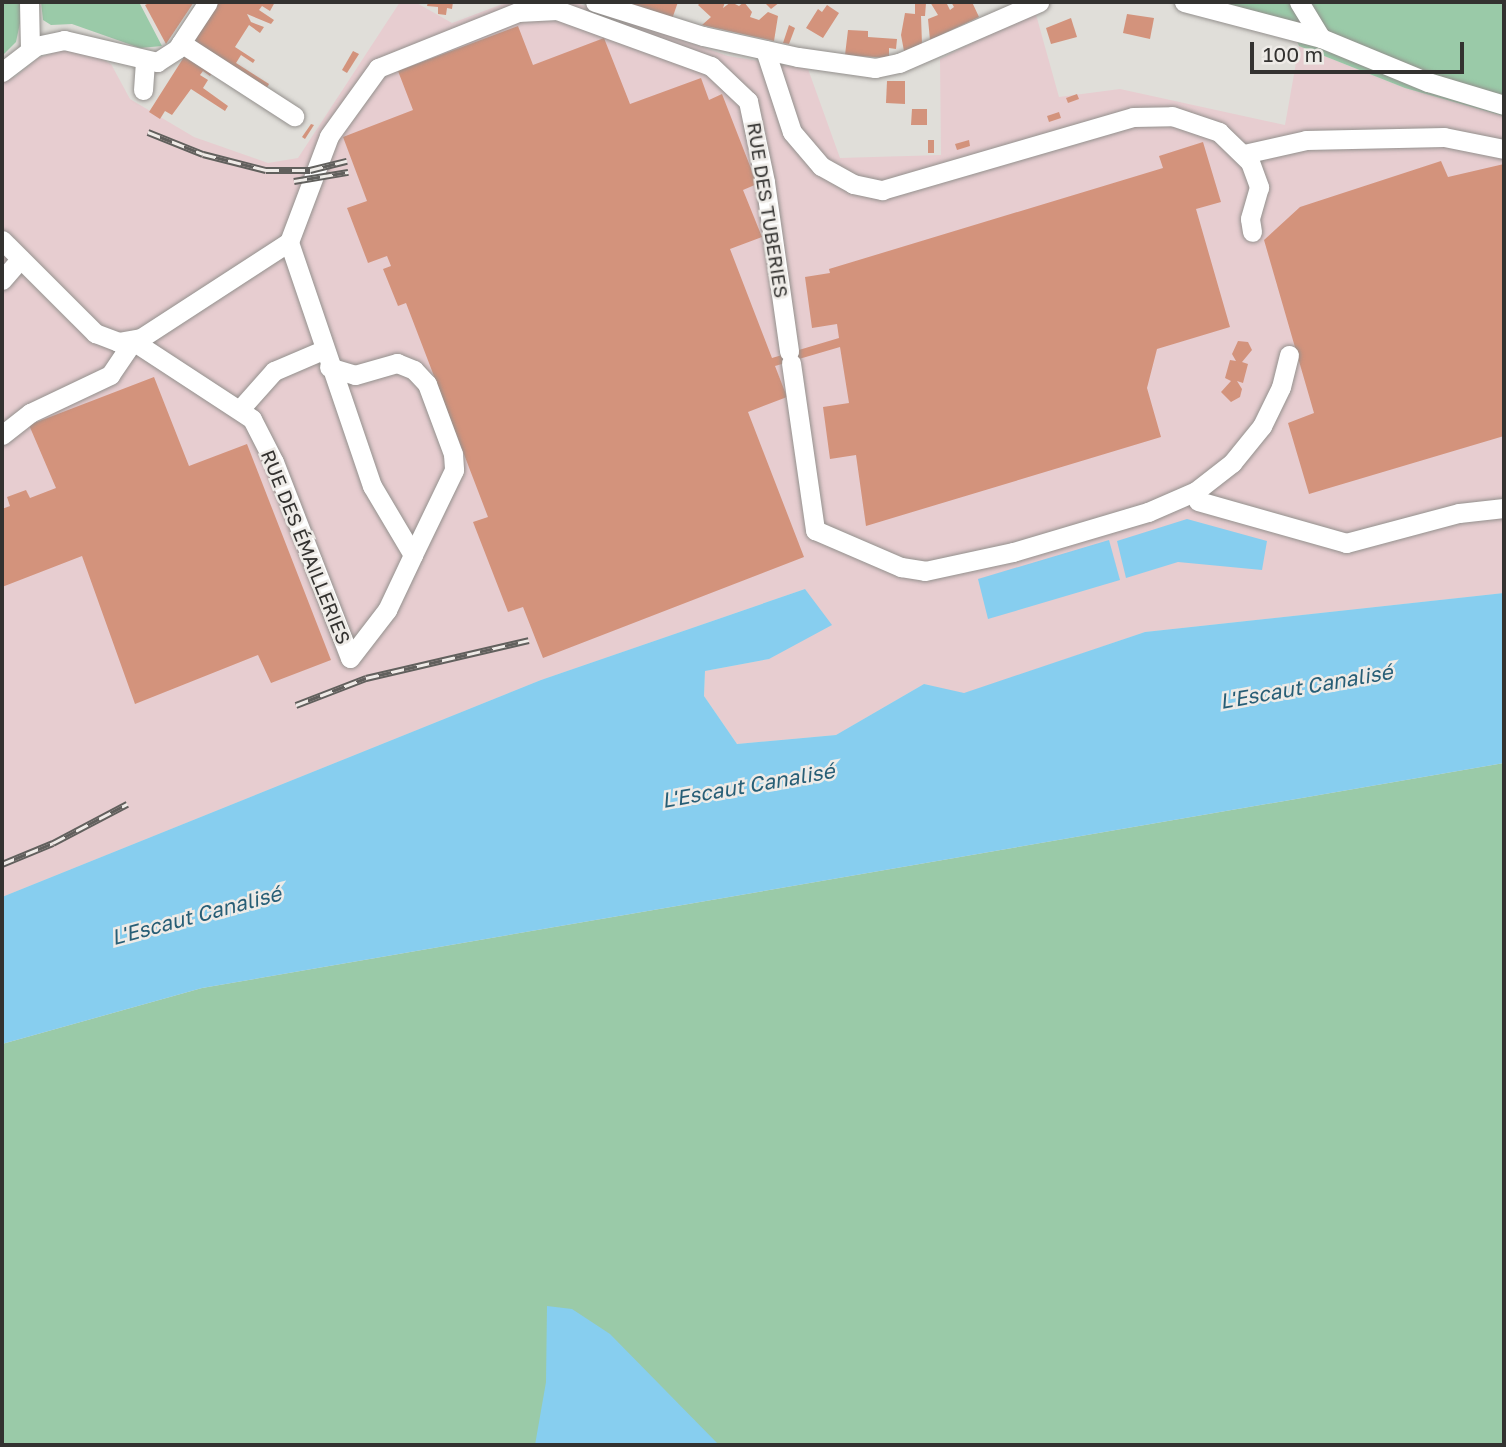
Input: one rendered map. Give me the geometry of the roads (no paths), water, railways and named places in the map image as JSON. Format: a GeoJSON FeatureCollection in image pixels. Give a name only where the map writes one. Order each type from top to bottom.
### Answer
{"type":"FeatureCollection","features":[{"type":"Feature","properties":{"kind":"street"},"geometry":{"type":"LineString","coordinates":[[29,2],[30,49]]}},
{"type":"Feature","properties":{"kind":"street"},"geometry":{"type":"LineString","coordinates":[[2,72],[30,49],[49,42],[78,40],[137,60],[163,60],[181,43],[208,2]]}},
{"type":"Feature","properties":{"kind":"street"},"geometry":{"type":"LineString","coordinates":[[595,2],[667,27],[765,50],[859,66],[890,67],[1027,4]]}},
{"type":"Feature","properties":{"kind":"street"},"geometry":{"type":"LineString","coordinates":[[1184,2],[1321,38],[1428,82],[1504,105]]}},
{"type":"Feature","properties":{"kind":"street"},"geometry":{"type":"LineString","coordinates":[[1299,2],[1321,38]]}},
{"type":"Feature","properties":{"kind":"street","name":"RUE DES TUBERIES"},"geometry":{"type":"LineString","coordinates":[[289,242],[329,136],[374,72],[409,53],[518,12],[567,12],[704,62],[738,89],[751,107],[815,530],[901,567],[931,571],[1013,552],[1148,512],[1196,491],[1240,455],[1273,408],[1289,355]]}},
{"type":"Feature","properties":{"kind":"street"},"geometry":{"type":"LineString","coordinates":[[181,43],[294,116]]}},
{"type":"Feature","properties":{"kind":"street"},"geometry":{"type":"LineString","coordinates":[[765,50],[786,121],[821,166],[853,184],[875,190],[1140,115],[1172,116],[1203,124],[1227,137],[1244,154],[1259,180],[1252,232]]}},
{"type":"Feature","properties":{"kind":"street"},"geometry":{"type":"LineString","coordinates":[[137,60],[143,90]]}},
{"type":"Feature","properties":{"kind":"street"},"geometry":{"type":"LineString","coordinates":[[755,125],[786,121]]}},
{"type":"Feature","properties":{"kind":"street"},"geometry":{"type":"LineString","coordinates":[[1244,154],[1306,140],[1444,136],[1504,149]]}},
{"type":"Feature","properties":{"kind":"street","name":"RUE DES ÉMAILLERIES"},"geometry":{"type":"LineString","coordinates":[[2,240],[95,333],[110,340],[133,341],[241,408],[271,454],[350,658],[387,610],[413,555]]}},
{"type":"Feature","properties":{"kind":"street"},"geometry":{"type":"LineString","coordinates":[[2,435],[30,413],[110,375],[133,341],[289,242],[326,358],[372,486],[413,555]]}},
{"type":"Feature","properties":{"kind":"street"},"geometry":{"type":"LineString","coordinates":[[2,280],[20,259]]}},
{"type":"Feature","properties":{"kind":"street"},"geometry":{"type":"LineString","coordinates":[[241,408],[279,367],[326,358],[355,375],[397,363],[425,380],[453,454],[454,470],[413,555]]}},
{"type":"Feature","properties":{"kind":"street"},"geometry":{"type":"LineString","coordinates":[[1198,501],[1346,543],[1466,511],[1504,508]]}},
{"type":"Feature","properties":{"kind":"water"},"geometry":{"type":"Polygon","coordinates":[[[1187,519],[1267,541],[1262,570],[1178,562],[1126,578],[1117,541],[1187,519]]]}},
{"type":"Feature","properties":{"kind":"water"},"geometry":{"type":"Polygon","coordinates":[[[1109,540],[1120,580],[988,619],[978,579],[1109,540]]]}},
{"type":"Feature","properties":{"kind":"water","name":"L'Escaut Canalisé"},"geometry":{"type":"Polygon","coordinates":[[[805,589],[832,625],[769,659],[705,671],[704,696],[737,744],[836,735],[924,684],[964,693],[1145,632],[1504,593],[1504,763],[202,988],[2,1044],[2,897],[541,680],[805,589]]]}},
{"type":"Feature","properties":{"kind":"water"},"geometry":{"type":"Polygon","coordinates":[[[547,1306],[572,1309],[610,1334],[719,1445],[535,1445],[546,1382],[547,1306]]]}},
{"type":"Feature","properties":{"kind":"railway"},"geometry":{"type":"LineString","coordinates":[[148,132],[203,154],[266,170],[310,170],[347,161]]}},
{"type":"Feature","properties":{"kind":"railway"},"geometry":{"type":"LineString","coordinates":[[294,181],[348,172]]}},
{"type":"Feature","properties":{"kind":"railway"},"geometry":{"type":"LineString","coordinates":[[296,705],[366,678],[529,640]]}},
{"type":"Feature","properties":{"kind":"railway"},"geometry":{"type":"LineString","coordinates":[[2,864],[53,843],[127,804]]}}]}
